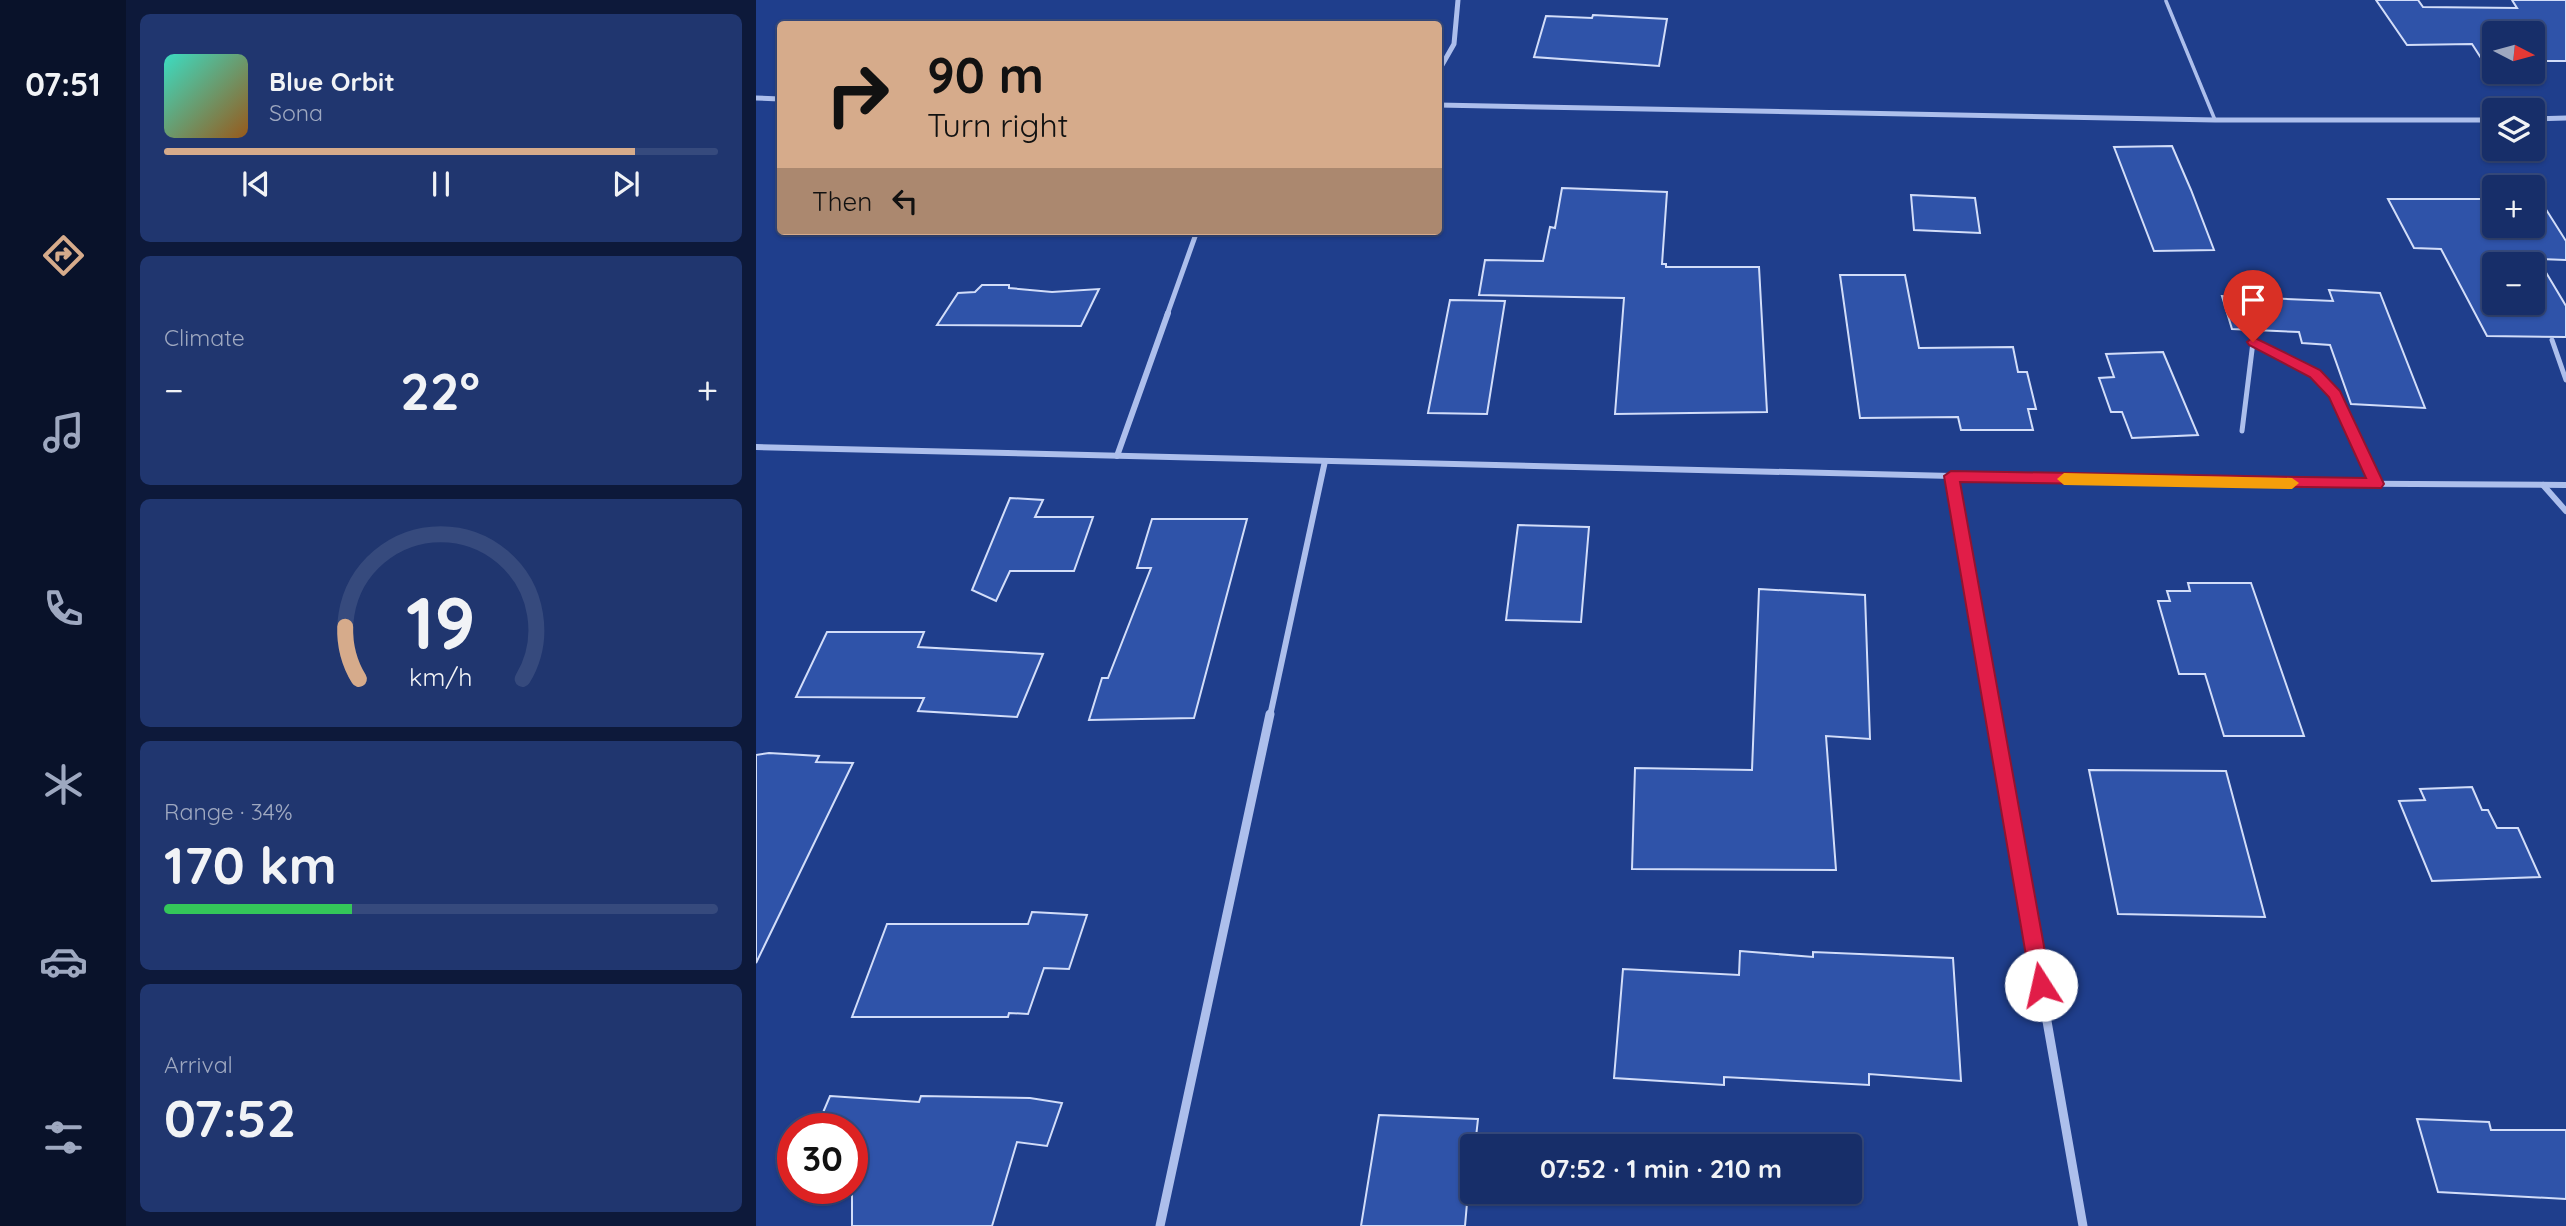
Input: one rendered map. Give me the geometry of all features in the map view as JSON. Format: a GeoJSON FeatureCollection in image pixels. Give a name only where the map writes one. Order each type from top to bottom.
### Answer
{"type":"FeatureCollection","features":[{"type":"Feature","properties":{"kind":"street"},"geometry":{"type":"LineString","coordinates":[[1442,65],[1454,44],[1458,0]]}},
{"type":"Feature","properties":{"kind":"street"},"geometry":{"type":"LineString","coordinates":[[756,98],[777,99]]}},
{"type":"Feature","properties":{"kind":"street"},"geometry":{"type":"LineString","coordinates":[[1442,105],[2216,120],[2482,120]]}},
{"type":"Feature","properties":{"kind":"street"},"geometry":{"type":"LineString","coordinates":[[2545,119],[2566,118]]}},
{"type":"Feature","properties":{"kind":"street"},"geometry":{"type":"LineString","coordinates":[[1117,456],[1196,235]]}},
{"type":"Feature","properties":{"kind":"street"},"geometry":{"type":"LineString","coordinates":[[756,447],[1951,476],[2566,485]]}},
{"type":"Feature","properties":{"kind":"street"},"geometry":{"type":"LineString","coordinates":[[1160,1226],[1325,461]]}},
{"type":"Feature","properties":{"kind":"street"},"geometry":{"type":"LineString","coordinates":[[1951,476],[2083,1226]]}},
{"type":"Feature","properties":{"kind":"street"},"geometry":{"type":"LineString","coordinates":[[2543,485],[2566,511]]}},
{"type":"Feature","properties":{"kind":"lane"},"geometry":{"type":"LineString","coordinates":[[2166,1],[2216,120]]}},
{"type":"Feature","properties":{"kind":"lane"},"geometry":{"type":"LineString","coordinates":[[2552,340],[2566,380]]}},
{"type":"Feature","properties":{"kind":"lane"},"geometry":{"type":"LineString","coordinates":[[2242,431],[2253,342],[2315,373],[2335,395],[2376,484]]}},
{"type":"Feature","properties":{"kind":"building"},"geometry":{"type":"Polygon","coordinates":[[[2376,0],[2418,0],[2423,7],[2517,8],[2512,0],[2566,0],[2566,61],[2545,61],[2545,21],[2482,21],[2482,59],[2472,44],[2407,45],[2376,0]]]}},
{"type":"Feature","properties":{"kind":"building"},"geometry":{"type":"Polygon","coordinates":[[[1593,15],[1667,19],[1659,66],[1534,57],[1546,16],[1592,18],[1593,15]]]}},
{"type":"Feature","properties":{"kind":"building"},"geometry":{"type":"Polygon","coordinates":[[[2172,146],[2214,250],[2154,251],[2114,147],[2172,146]]]}},
{"type":"Feature","properties":{"kind":"building"},"geometry":{"type":"Polygon","coordinates":[[[1562,188],[1667,192],[1662,264],[1666,264],[1666,267],[1759,267],[1767,412],[1615,414],[1624,298],[1479,295],[1485,260],[1543,261],[1550,227],[1555,228],[1562,188]]]}},
{"type":"Feature","properties":{"kind":"building"},"geometry":{"type":"Polygon","coordinates":[[[1911,195],[1975,198],[1980,233],[1914,230],[1911,195]]]}},
{"type":"Feature","properties":{"kind":"building"},"geometry":{"type":"Polygon","coordinates":[[[2388,199],[2482,199],[2482,238],[2545,238],[2545,208],[2566,241],[2566,260],[2545,259],[2545,252],[2482,252],[2482,315],[2545,315],[2545,271],[2566,306],[2566,337],[2487,336],[2441,249],[2414,248],[2388,199]]]}},
{"type":"Feature","properties":{"kind":"building"},"geometry":{"type":"Polygon","coordinates":[[[1840,275],[1905,275],[1919,348],[2013,347],[2018,372],[2027,372],[2036,409],[2028,409],[2033,430],[1961,430],[1958,417],[1860,418],[1840,275]]]}},
{"type":"Feature","properties":{"kind":"building"},"geometry":{"type":"Polygon","coordinates":[[[982,285],[1009,285],[1009,288],[1052,292],[1099,289],[1081,326],[937,325],[958,293],[975,292],[982,285]]]}},
{"type":"Feature","properties":{"kind":"building"},"geometry":{"type":"Polygon","coordinates":[[[2329,290],[2380,293],[2425,408],[2351,404],[2330,345],[2302,343],[2299,332],[2232,329],[2222,296],[2333,301],[2329,290]]]}},
{"type":"Feature","properties":{"kind":"building"},"geometry":{"type":"Polygon","coordinates":[[[1450,300],[1505,301],[1487,414],[1428,413],[1450,300]]]}},
{"type":"Feature","properties":{"kind":"building"},"geometry":{"type":"Polygon","coordinates":[[[2163,352],[2198,435],[2132,438],[2122,412],[2111,412],[2099,378],[2114,377],[2106,354],[2163,352]]]}},
{"type":"Feature","properties":{"kind":"building"},"geometry":{"type":"Polygon","coordinates":[[[1010,498],[1043,500],[1035,517],[1093,517],[1074,571],[1010,571],[996,601],[972,590],[1010,498]]]}},
{"type":"Feature","properties":{"kind":"building"},"geometry":{"type":"Polygon","coordinates":[[[1152,519],[1247,519],[1194,718],[1089,720],[1102,678],[1108,678],[1151,568],[1137,568],[1152,519]]]}},
{"type":"Feature","properties":{"kind":"building"},"geometry":{"type":"Polygon","coordinates":[[[1518,525],[1589,527],[1581,622],[1506,620],[1518,525]]]}},
{"type":"Feature","properties":{"kind":"building"},"geometry":{"type":"Polygon","coordinates":[[[2188,583],[2251,583],[2304,736],[2224,736],[2205,674],[2179,674],[2158,601],[2170,601],[2167,591],[2190,591],[2188,583]]]}},
{"type":"Feature","properties":{"kind":"building"},"geometry":{"type":"Polygon","coordinates":[[[1759,589],[1865,595],[1870,739],[1826,736],[1836,870],[1632,869],[1635,768],[1752,770],[1759,589]]]}},
{"type":"Feature","properties":{"kind":"building"},"geometry":{"type":"Polygon","coordinates":[[[827,632],[924,632],[918,647],[1043,654],[1017,717],[918,711],[924,698],[796,697],[827,632]]]}},
{"type":"Feature","properties":{"kind":"building"},"geometry":{"type":"Polygon","coordinates":[[[769,753],[819,756],[816,762],[853,763],[756,963],[756,755],[769,753]]]}},
{"type":"Feature","properties":{"kind":"building"},"geometry":{"type":"Polygon","coordinates":[[[2089,770],[2226,771],[2265,917],[2118,914],[2089,770]]]}},
{"type":"Feature","properties":{"kind":"building"},"geometry":{"type":"Polygon","coordinates":[[[2472,787],[2482,810],[2488,810],[2497,828],[2518,828],[2540,877],[2432,881],[2399,801],[2425,800],[2420,789],[2472,787]]]}},
{"type":"Feature","properties":{"kind":"building"},"geometry":{"type":"Polygon","coordinates":[[[1032,912],[1087,915],[1069,969],[1044,968],[1028,1014],[1009,1013],[1008,1017],[852,1017],[887,924],[1028,924],[1032,912]]]}},
{"type":"Feature","properties":{"kind":"building"},"geometry":{"type":"Polygon","coordinates":[[[1740,951],[1813,957],[1813,952],[1953,958],[1961,1081],[1869,1074],[1869,1085],[1724,1077],[1724,1085],[1614,1078],[1623,969],[1739,975],[1740,951]]]}},
{"type":"Feature","properties":{"kind":"building"},"geometry":{"type":"Polygon","coordinates":[[[830,1096],[919,1102],[921,1096],[1030,1098],[1062,1103],[1047,1146],[1017,1142],[992,1226],[852,1226],[852,1204],[868,1204],[868,1113],[823,1113],[830,1096]]]}},
{"type":"Feature","properties":{"kind":"building"},"geometry":{"type":"Polygon","coordinates":[[[1379,1115],[1478,1119],[1476,1134],[1460,1134],[1460,1204],[1467,1204],[1465,1226],[1361,1226],[1379,1115]]]}},
{"type":"Feature","properties":{"kind":"building"},"geometry":{"type":"Polygon","coordinates":[[[2417,1119],[2489,1122],[2491,1130],[2566,1130],[2566,1199],[2438,1192],[2417,1119]]]}},
{"type":"Feature","properties":{"kind":"slow traffic"},"geometry":{"type":"LineString","coordinates":[[2064,479],[2292,483]]}},
{"type":"Feature","properties":{"kind":"route"},"geometry":{"type":"LineString","coordinates":[[2041,985],[1951,476],[2376,484],[2335,395],[2315,373],[2253,342]]}}]}
